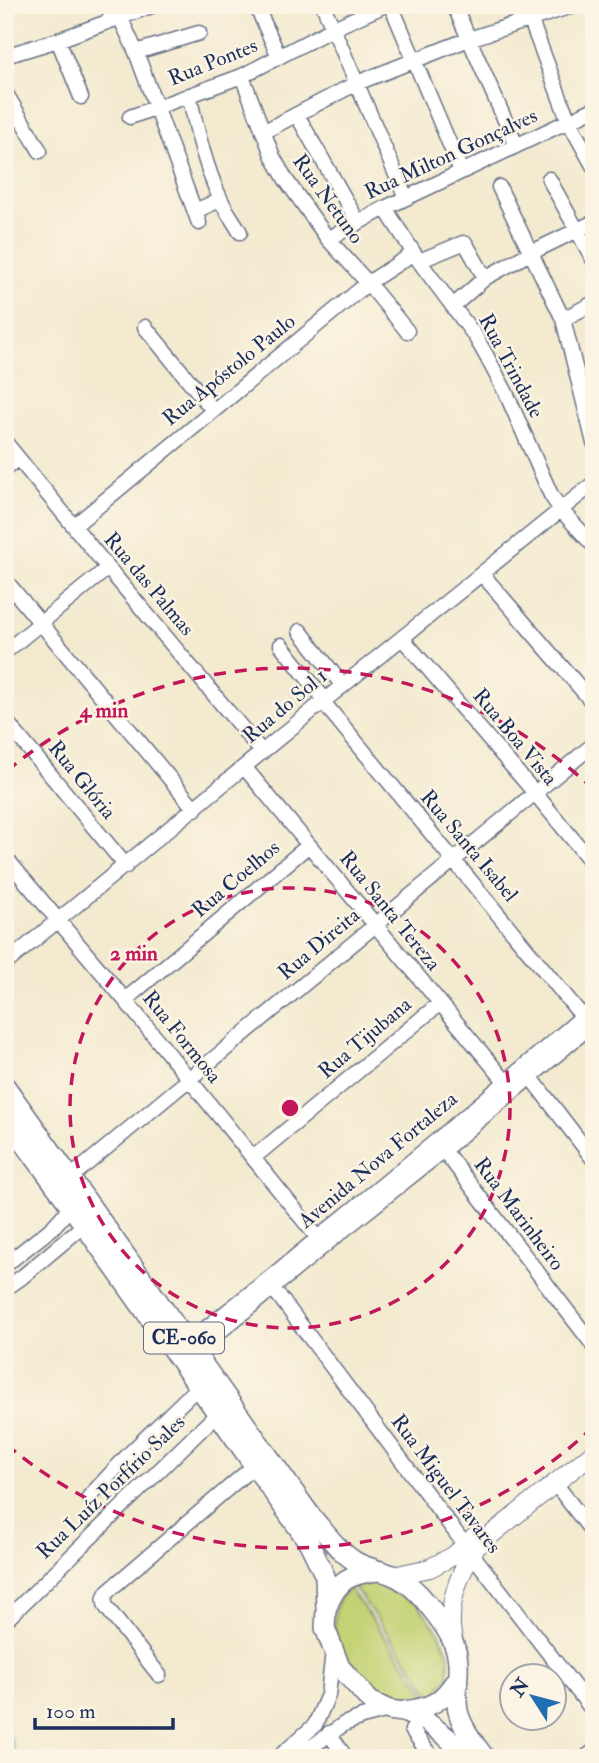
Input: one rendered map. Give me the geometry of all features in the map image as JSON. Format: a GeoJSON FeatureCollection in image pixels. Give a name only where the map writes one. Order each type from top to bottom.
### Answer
{"type":"FeatureCollection","features":[{"type":"Feature","properties":{"kind":"highway","name":"CE-060"},"geometry":{"type":"LineString","coordinates":[[5,1086],[317,1524],[344,1553],[359,1563],[386,1573],[413,1588],[425,1601],[453,1641],[458,1665],[458,1712],[466,1730],[485,1758]]}},
{"type":"Feature","properties":{"kind":"highway","name":"CE-060"},"geometry":{"type":"LineString","coordinates":[[5,1117],[309,1543],[325,1576],[325,1628],[340,1667],[370,1701],[427,1722],[448,1738],[465,1758]]}},
{"type":"Feature","properties":{"kind":"highway"},"geometry":{"type":"LineString","coordinates":[[326,1610],[334,1591],[345,1579],[354,1574],[386,1573]]}},
{"type":"Feature","properties":{"kind":"highway"},"geometry":{"type":"LineString","coordinates":[[396,1711],[421,1709],[435,1704],[450,1690],[457,1678]]}},
{"type":"Feature","properties":{"kind":"main road"},"geometry":{"type":"LineString","coordinates":[[453,1641],[450,1618],[468,1549],[594,1437]]}},
{"type":"Feature","properties":{"kind":"main road"},"geometry":{"type":"LineString","coordinates":[[386,1573],[430,1568],[482,1541],[594,1452]]}},
{"type":"Feature","properties":{"kind":"street"},"geometry":{"type":"LineString","coordinates":[[107,5],[136,52],[197,217],[220,200]]}},
{"type":"Feature","properties":{"kind":"street"},"geometry":{"type":"LineString","coordinates":[[5,56],[154,5]]}},
{"type":"Feature","properties":{"kind":"street"},"geometry":{"type":"LineString","coordinates":[[256,5],[279,57]]}},
{"type":"Feature","properties":{"kind":"street"},"geometry":{"type":"LineString","coordinates":[[323,5],[406,198]]}},
{"type":"Feature","properties":{"kind":"street","name":"Rua Pontes"},"geometry":{"type":"LineString","coordinates":[[130,117],[242,76],[385,5]]}},
{"type":"Feature","properties":{"kind":"street"},"geometry":{"type":"LineString","coordinates":[[391,5],[461,171]]}},
{"type":"Feature","properties":{"kind":"street"},"geometry":{"type":"LineString","coordinates":[[454,5],[516,145]]}},
{"type":"Feature","properties":{"kind":"street"},"geometry":{"type":"LineString","coordinates":[[525,5],[569,122],[594,167]]}},
{"type":"Feature","properties":{"kind":"street"},"geometry":{"type":"LineString","coordinates":[[263,132],[357,83],[469,39],[575,5]]}},
{"type":"Feature","properties":{"kind":"street"},"geometry":{"type":"LineString","coordinates":[[136,52],[199,33]]}},
{"type":"Feature","properties":{"kind":"street"},"geometry":{"type":"LineString","coordinates":[[58,40],[80,97]]}},
{"type":"Feature","properties":{"kind":"street","name":"Rua Netuno"},"geometry":{"type":"LineString","coordinates":[[242,76],[273,157],[286,180],[328,239],[407,331]]}},
{"type":"Feature","properties":{"kind":"street"},"geometry":{"type":"LineString","coordinates":[[5,92],[40,150]]}},
{"type":"Feature","properties":{"kind":"street"},"geometry":{"type":"LineString","coordinates":[[189,96],[201,146],[220,200],[240,232]]}},
{"type":"Feature","properties":{"kind":"street","name":"Rua Milton Gonçalves"},"geometry":{"type":"LineString","coordinates":[[328,239],[385,208],[594,109]]}},
{"type":"Feature","properties":{"kind":"street"},"geometry":{"type":"LineString","coordinates":[[297,115],[358,222]]}},
{"type":"Feature","properties":{"kind":"street"},"geometry":{"type":"LineString","coordinates":[[549,179],[594,261]]}},
{"type":"Feature","properties":{"kind":"street"},"geometry":{"type":"LineString","coordinates":[[499,187],[563,319],[594,443]]}},
{"type":"Feature","properties":{"kind":"street","name":"Rua Trindade"},"geometry":{"type":"LineString","coordinates":[[385,208],[475,336],[506,393],[544,479],[561,510],[594,547]]}},
{"type":"Feature","properties":{"kind":"street"},"geometry":{"type":"LineString","coordinates":[[453,306],[485,278],[594,222]]}},
{"type":"Feature","properties":{"kind":"street","name":"Rua Apóstolo Paulo"},"geometry":{"type":"LineString","coordinates":[[74,526],[368,284],[417,257],[463,243],[485,278]]}},
{"type":"Feature","properties":{"kind":"street"},"geometry":{"type":"LineString","coordinates":[[563,319],[594,303]]}},
{"type":"Feature","properties":{"kind":"street"},"geometry":{"type":"LineString","coordinates":[[145,327],[214,410]]}},
{"type":"Feature","properties":{"kind":"street","name":"Rua das Palmas"},"geometry":{"type":"LineString","coordinates":[[5,442],[262,752]]}},
{"type":"Feature","properties":{"kind":"street"},"geometry":{"type":"LineString","coordinates":[[5,469],[18,458]]}},
{"type":"Feature","properties":{"kind":"street","name":"Rua do Sol 1"},"geometry":{"type":"LineString","coordinates":[[5,964],[594,483]]}},
{"type":"Feature","properties":{"kind":"street"},"geometry":{"type":"LineString","coordinates":[[5,652],[108,568]]}},
{"type":"Feature","properties":{"kind":"street"},"geometry":{"type":"LineString","coordinates":[[482,574],[594,704]]}},
{"type":"Feature","properties":{"kind":"street"},"geometry":{"type":"LineString","coordinates":[[5,580],[195,809]]}},
{"type":"Feature","properties":{"kind":"street"},"geometry":{"type":"LineString","coordinates":[[300,631],[343,686]]}},
{"type":"Feature","properties":{"kind":"street","name":"Rua Boa Vista"},"geometry":{"type":"LineString","coordinates":[[402,638],[594,865]]}},
{"type":"Feature","properties":{"kind":"street","name":"Rua Santa Isabel"},"geometry":{"type":"LineString","coordinates":[[281,645],[453,860],[590,1015]]}},
{"type":"Feature","properties":{"kind":"street","name":"Rua Glória"},"geometry":{"type":"LineString","coordinates":[[5,720],[126,866]]}},
{"type":"Feature","properties":{"kind":"street","name":"Rua Direita"},"geometry":{"type":"LineString","coordinates":[[71,1177],[594,744]]}},
{"type":"Feature","properties":{"kind":"street","name":"Rua Santa Tereza"},"geometry":{"type":"LineString","coordinates":[[245,768],[505,1081]]}},
{"type":"Feature","properties":{"kind":"street","name":"Rua Coelhos"},"geometry":{"type":"LineString","coordinates":[[125,1000],[309,845]]}},
{"type":"Feature","properties":{"kind":"street","name":"Rua Formosa"},"geometry":{"type":"LineString","coordinates":[[5,857],[321,1242]]}},
{"type":"Feature","properties":{"kind":"street","name":"Rua Tijubana"},"geometry":{"type":"LineString","coordinates":[[253,1158],[439,1004]]}},
{"type":"Feature","properties":{"kind":"street","name":"Avenida Nova Fortaleza"},"geometry":{"type":"LineString","coordinates":[[191,1348],[440,1145],[590,1015]]}},
{"type":"Feature","properties":{"kind":"street"},"geometry":{"type":"LineString","coordinates":[[526,1071],[594,1160]]}},
{"type":"Feature","properties":{"kind":"street","name":"Avenida Nova Fortaleza"},"geometry":{"type":"LineString","coordinates":[[440,1145],[505,1081],[526,1071]]}},
{"type":"Feature","properties":{"kind":"street","name":"Rua Marinheiro"},"geometry":{"type":"LineString","coordinates":[[440,1145],[594,1346]]}},
{"type":"Feature","properties":{"kind":"street"},"geometry":{"type":"LineString","coordinates":[[5,1265],[52,1228],[71,1207]]}},
{"type":"Feature","properties":{"kind":"street"},"geometry":{"type":"LineString","coordinates":[[5,1289],[84,1225]]}},
{"type":"Feature","properties":{"kind":"street","name":"Rua Miguel Tavares"},"geometry":{"type":"LineString","coordinates":[[270,1284],[594,1712]]}},
{"type":"Feature","properties":{"kind":"street"},"geometry":{"type":"LineString","coordinates":[[89,1497],[198,1387]]}},
{"type":"Feature","properties":{"kind":"street","name":"Rua Luíz Porfírio Sales"},"geometry":{"type":"LineString","coordinates":[[5,1621],[217,1414]]}},
{"type":"Feature","properties":{"kind":"street"},"geometry":{"type":"LineString","coordinates":[[159,1675],[107,1608],[104,1597],[254,1466]]}},
{"type":"Feature","properties":{"kind":"street"},"geometry":{"type":"LineString","coordinates":[[555,1482],[594,1534]]}},
{"type":"Feature","properties":{"kind":"street"},"geometry":{"type":"LineString","coordinates":[[278,1758],[315,1725],[328,1695],[333,1650]]}},
{"type":"Feature","properties":{"kind":"street"},"geometry":{"type":"LineString","coordinates":[[296,1758],[344,1724],[362,1717],[396,1711]]}},
{"type":"Feature","properties":{"kind":"street"},"geometry":{"type":"LineString","coordinates":[[412,1730],[432,1758]]}},
{"type":"Feature","properties":{"kind":"street"},"geometry":{"type":"LineString","coordinates":[[329,1733],[346,1758]]}},
{"type":"Feature","properties":{"kind":"street"},"geometry":{"type":"LineString","coordinates":[[585,1758],[594,1751]]}},
{"type":"Feature","properties":{"kind":"green space"},"geometry":{"type":"Polygon","coordinates":[[[382,1580],[409,1592],[440,1634],[449,1655],[449,1677],[433,1697],[352,1584],[382,1580]]]}},
{"type":"Feature","properties":{"kind":"green space"},"geometry":{"type":"Polygon","coordinates":[[[349,1588],[430,1699],[407,1703],[386,1699],[367,1685],[340,1648],[334,1616],[339,1601],[349,1588]]]}},
{"type":"Feature","properties":{"kind":"waterway"},"geometry":{"type":"LineString","coordinates":[[5,1720],[16,1758]]}}]}
